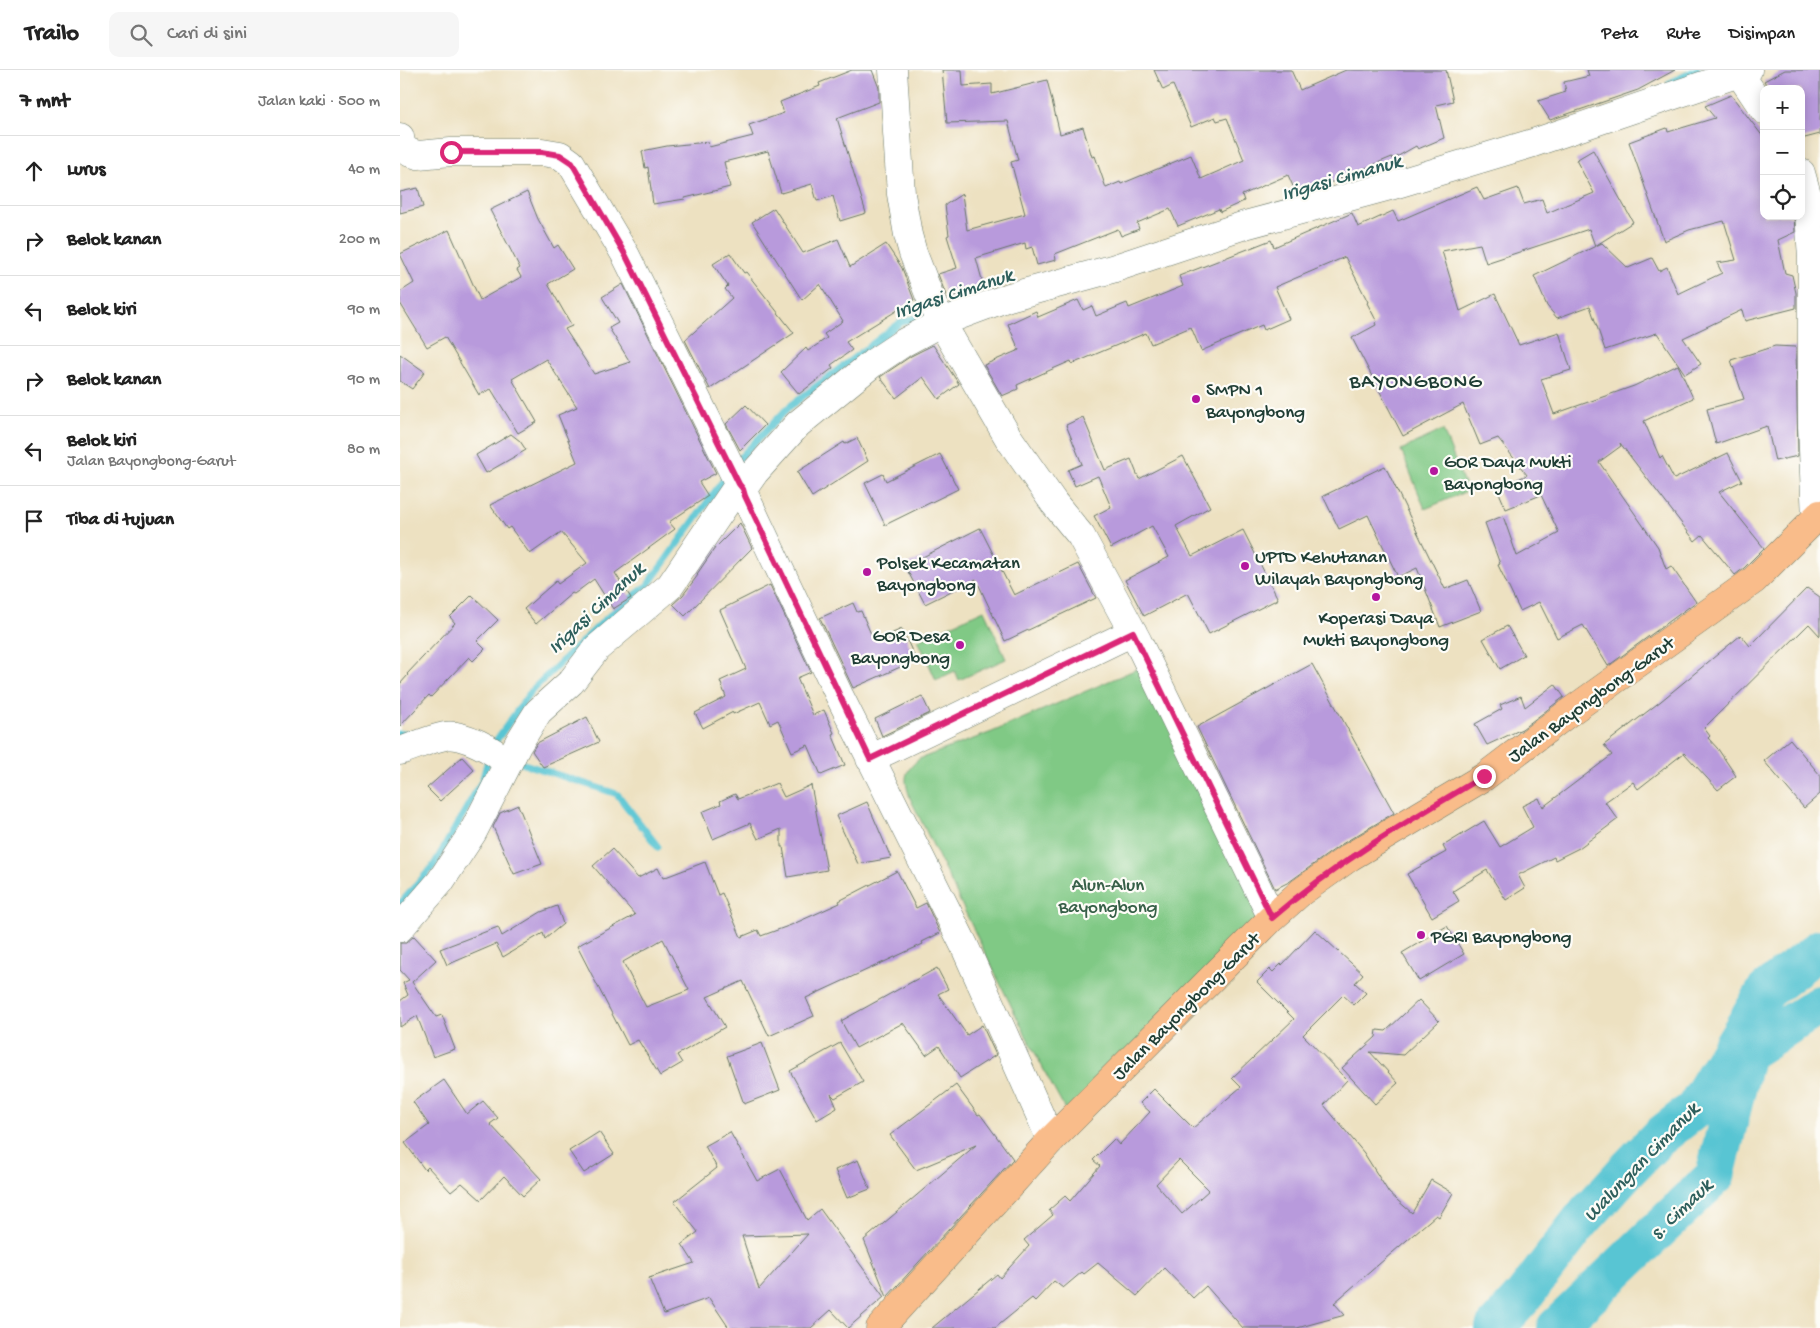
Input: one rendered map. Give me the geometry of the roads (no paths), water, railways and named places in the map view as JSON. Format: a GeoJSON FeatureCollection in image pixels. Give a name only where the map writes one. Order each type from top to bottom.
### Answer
{"type":"FeatureCollection","features":[{"type":"Feature","properties":{"kind":"main road","name":"Jalan Bayongbong-Garut"},"geometry":{"type":"LineString","coordinates":[[880,1328],[1051,1140],[1272,918],[1301,892],[1350,857],[1484,776],[1754,580],[1818,517]]}},
{"type":"Feature","properties":{"kind":"street"},"geometry":{"type":"LineString","coordinates":[[893,70],[901,194],[908,235],[936,309],[973,378],[1008,437],[1054,503],[1081,536],[1133,632],[1272,918]]}},
{"type":"Feature","properties":{"kind":"street"},"geometry":{"type":"LineString","coordinates":[[400,928],[440,882],[474,832],[505,755],[538,712],[571,682],[597,648],[670,586],[736,476],[755,472],[798,424],[873,363],[903,343],[936,309],[1009,297],[1112,269],[1245,225],[1390,186],[1533,142],[1742,71],[1760,103]]}},
{"type":"Feature","properties":{"kind":"street"},"geometry":{"type":"LineString","coordinates":[[400,137],[401,144],[408,152],[418,154],[542,152],[560,155],[572,163],[626,256],[694,396],[736,476],[870,759],[964,945],[1051,1140]]}},
{"type":"Feature","properties":{"kind":"street"},"geometry":{"type":"LineString","coordinates":[[1802,175],[1808,198],[1812,258],[1812,427],[1818,517]]}},
{"type":"Feature","properties":{"kind":"street"},"geometry":{"type":"LineString","coordinates":[[870,759],[1133,632]]}},
{"type":"Feature","properties":{"kind":"street"},"geometry":{"type":"LineString","coordinates":[[400,751],[447,735],[466,739],[505,755]]}},
{"type":"Feature","properties":{"kind":"waterway","name":"Irigasi Cimanuk"},"geometry":{"type":"LineString","coordinates":[[1670,83],[1697,70]]}},
{"type":"Feature","properties":{"kind":"waterway","name":"Irigasi Cimanuk"},"geometry":{"type":"LineString","coordinates":[[736,462],[789,407],[900,323],[930,313]]}},
{"type":"Feature","properties":{"kind":"waterway","name":"Irigasi Cimanuk"},"geometry":{"type":"LineString","coordinates":[[493,745],[532,690],[610,615],[647,586],[727,475]]}},
{"type":"Feature","properties":{"kind":"waterway"},"geometry":{"type":"LineString","coordinates":[[400,734],[417,734]]}},
{"type":"Feature","properties":{"kind":"waterway","name":"Irigasi Cimanuk"},"geometry":{"type":"LineString","coordinates":[[400,904],[434,865],[482,781],[489,757]]}},
{"type":"Feature","properties":{"kind":"waterway"},"geometry":{"type":"LineString","coordinates":[[515,761],[617,794],[658,847]]}},
{"type":"Feature","properties":{"kind":"waterway","name":"Walungan Cimanuk"},"geometry":{"type":"LineString","coordinates":[[1495,1328],[1523,1297],[1580,1222],[1626,1171],[1658,1138],[1695,1109],[1766,991],[1820,949]]}},
{"type":"Feature","properties":{"kind":"waterway","name":"s. Cimauk"},"geometry":{"type":"LineString","coordinates":[[1556,1328],[1715,1176],[1745,1053],[1820,1005]]}},
{"type":"Feature","properties":{"kind":"place","name":"SMPN 1 Bayongbong"},"geometry":{"type":"Point","coordinates":[1196,399]}},
{"type":"Feature","properties":{"kind":"place","name":"GOR Daya Mukti Bayongbong"},"geometry":{"type":"Point","coordinates":[1434,471]}},
{"type":"Feature","properties":{"kind":"place","name":"UPTD Kehutanan Wilayah Bayongbong"},"geometry":{"type":"Point","coordinates":[1245,566]}},
{"type":"Feature","properties":{"kind":"place","name":"Polsek Kecamatan Bayongbong"},"geometry":{"type":"Point","coordinates":[867,572]}},
{"type":"Feature","properties":{"kind":"place","name":"Koperasi Daya Mukti Bayongbong"},"geometry":{"type":"Point","coordinates":[1376,597]}},
{"type":"Feature","properties":{"kind":"place","name":"GOR Desa Bayongbong"},"geometry":{"type":"Point","coordinates":[960,645]}},
{"type":"Feature","properties":{"kind":"place","name":"PGRI Bayongbong"},"geometry":{"type":"Point","coordinates":[1421,935]}},
{"type":"Feature","properties":{"kind":"district","name":"BAYONGBONG"},"geometry":{"type":"Point","coordinates":[1416,380]}},
{"type":"Feature","properties":{"kind":"park label","name":"Alun-Alun Bayongbong"},"geometry":{"type":"Point","coordinates":[1108,894]}}]}
